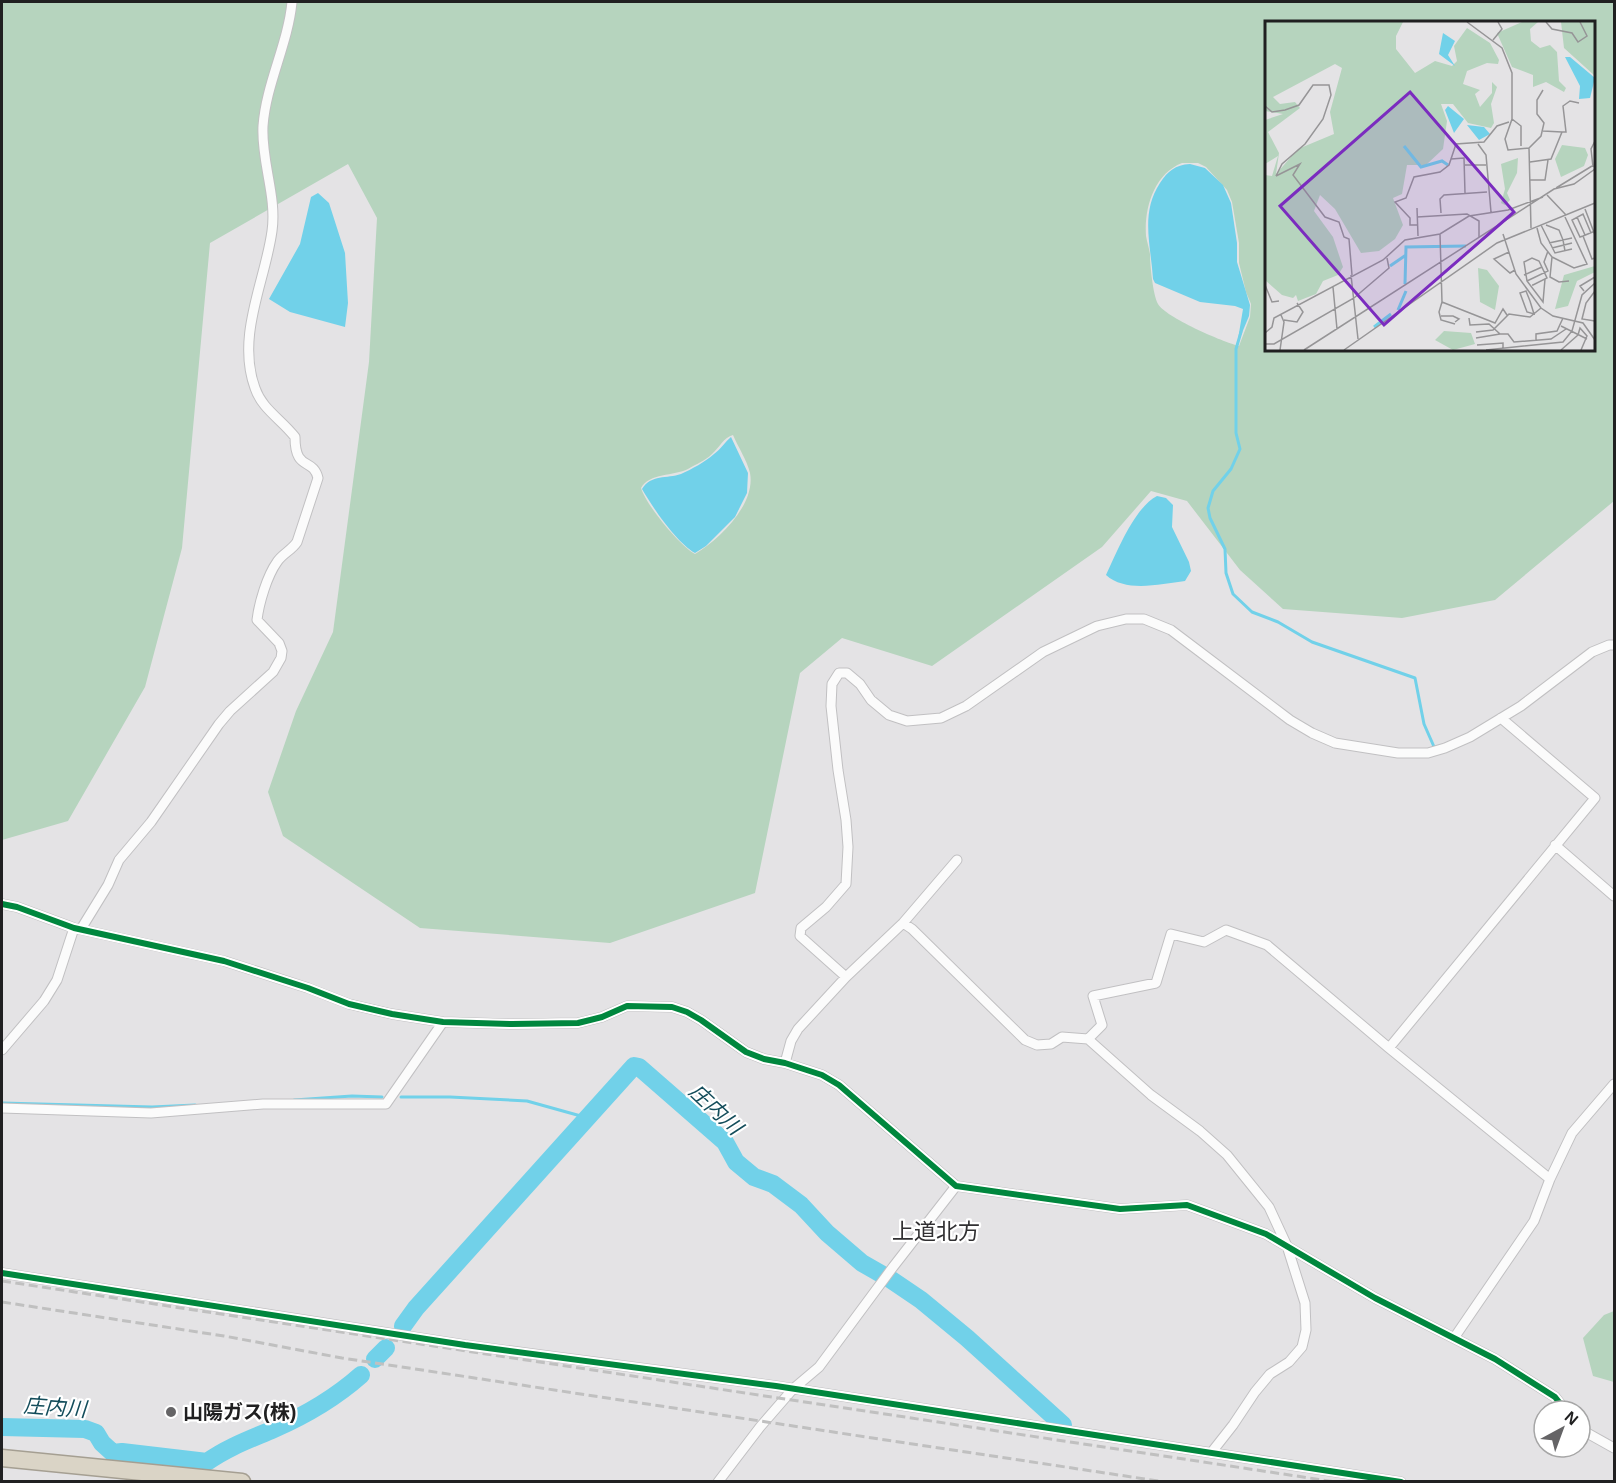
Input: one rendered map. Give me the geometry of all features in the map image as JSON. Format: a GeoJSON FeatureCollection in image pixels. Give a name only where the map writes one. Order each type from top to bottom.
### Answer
{"type":"FeatureCollection","features":[{"type":"Feature","properties":{"kind":"highway"},"geometry":{"type":"LineString","coordinates":[[2,1458],[242,1482]]}},
{"type":"Feature","properties":{"kind":"street"},"geometry":{"type":"LineString","coordinates":[[2,1050],[44,1001],[57,980],[77,928],[108,885],[127,848],[151,822],[230,711],[273,672],[281,658],[282,651],[279,644],[257,620],[258,612],[261,599],[277,562],[294,548],[297,542],[318,477],[314,468],[298,458],[295,436],[260,400],[254,386],[249,357],[251,318],[272,229],[272,200],[264,143],[266,104],[279,64],[292,2]]}},
{"type":"Feature","properties":{"kind":"street"},"geometry":{"type":"LineString","coordinates":[[846,977],[800,936],[801,928],[826,907],[846,884],[848,847],[846,820],[831,706],[832,684],[839,673],[847,673],[860,684],[870,700],[889,715],[907,721],[941,718],[966,706],[1044,652],[1086,631],[1126,619],[1144,619],[1171,630],[1290,720],[1312,733],[1335,743],[1398,753],[1428,753],[1470,737],[1555,682],[1593,652],[1614,645]]}},
{"type":"Feature","properties":{"kind":"street"},"geometry":{"type":"LineString","coordinates":[[1389,1048],[1595,798],[1501,718]]}},
{"type":"Feature","properties":{"kind":"street"},"geometry":{"type":"LineString","coordinates":[[1555,845],[1614,896]]}},
{"type":"Feature","properties":{"kind":"street"},"geometry":{"type":"LineString","coordinates":[[785,1063],[791,1041],[798,1029],[846,977],[903,923],[957,860]]}},
{"type":"Feature","properties":{"kind":"street"},"geometry":{"type":"LineString","coordinates":[[2,904],[77,928],[224,961],[349,1004],[443,1022],[578,1023],[602,1017],[627,1006],[672,1007],[701,1020],[746,1052],[822,1075],[839,1085],[956,1186],[1120,1209],[1187,1204],[1266,1234],[1375,1298],[1495,1359],[1557,1399]]}},
{"type":"Feature","properties":{"kind":"street"},"geometry":{"type":"LineString","coordinates":[[903,923],[912,929],[1025,1040],[1037,1045],[1051,1044],[1062,1037],[1089,1039],[1151,1095],[1200,1131],[1227,1155],[1269,1207],[1287,1246],[1305,1303],[1306,1330],[1302,1347],[1289,1362],[1270,1374],[1211,1453]]}},
{"type":"Feature","properties":{"kind":"street"},"geometry":{"type":"LineString","coordinates":[[1089,1039],[1102,1025],[1093,996],[1155,983],[1171,934],[1204,942],[1226,930],[1267,945],[1550,1179]]}},
{"type":"Feature","properties":{"kind":"street"},"geometry":{"type":"LineString","coordinates":[[2,1108],[151,1113],[263,1104],[386,1104],[443,1022]]}},
{"type":"Feature","properties":{"kind":"street"},"geometry":{"type":"LineString","coordinates":[[1454,1338],[1534,1221],[1550,1179],[1572,1133],[1614,1084]]}},
{"type":"Feature","properties":{"kind":"street"},"geometry":{"type":"LineString","coordinates":[[718,1482],[760,1427],[793,1389],[819,1367],[956,1186]]}},
{"type":"Feature","properties":{"kind":"street"},"geometry":{"type":"LineString","coordinates":[[2,1273],[465,1345],[793,1389],[1401,1482]]}},
{"type":"Feature","properties":{"kind":"street"},"geometry":{"type":"LineString","coordinates":[[1592,1436],[1614,1448]]}},
{"type":"Feature","properties":{"kind":"green space"},"geometry":{"type":"Polygon","coordinates":[[[2,2],[1614,2],[1614,501],[1495,600],[1402,618],[1283,609],[1240,570],[1187,501],[1151,491],[1102,547],[932,666],[842,638],[800,673],[755,893],[610,943],[420,928],[283,836],[268,792],[296,711],[333,632],[369,362],[377,218],[348,164],[210,243],[182,548],[145,687],[68,821],[2,840],[2,2]],[[1182,163],[1164,175],[1149,203],[1146,236],[1156,300],[1163,309],[1182,322],[1239,346],[1250,317],[1251,304],[1239,263],[1239,243],[1232,202],[1227,190],[1206,167],[1198,163],[1182,163]],[[733,435],[724,440],[703,461],[688,469],[650,480],[641,488],[649,504],[664,524],[681,543],[695,554],[725,530],[742,509],[747,497],[750,485],[749,468],[733,435]]]}},
{"type":"Feature","properties":{"kind":"green space"},"geometry":{"type":"Polygon","coordinates":[[[1614,1311],[1614,1382],[1593,1376],[1583,1338],[1604,1315],[1614,1311]]]}},
{"type":"Feature","properties":{"kind":"water"},"geometry":{"type":"Polygon","coordinates":[[[1190,164],[1205,168],[1223,185],[1231,203],[1237,243],[1237,262],[1250,305],[1249,316],[1237,345],[1243,309],[1200,302],[1155,283],[1153,279],[1148,230],[1150,206],[1160,183],[1169,172],[1176,167],[1190,164]]]}},
{"type":"Feature","properties":{"kind":"water"},"geometry":{"type":"Polygon","coordinates":[[[318,193],[329,203],[345,253],[348,303],[345,327],[290,312],[269,299],[300,244],[311,197],[318,193]]]}},
{"type":"Feature","properties":{"kind":"water"},"geometry":{"type":"Polygon","coordinates":[[[731,437],[748,473],[747,493],[735,517],[706,546],[695,553],[673,533],[642,489],[650,481],[681,474],[707,460],[731,437]]]}},
{"type":"Feature","properties":{"kind":"water"},"geometry":{"type":"Polygon","coordinates":[[[1157,496],[1166,498],[1173,505],[1172,527],[1191,571],[1185,581],[1165,584],[1133,586],[1114,581],[1106,575],[1121,543],[1141,510],[1157,496]]]}},
{"type":"Feature","properties":{"kind":"waterway"},"geometry":{"type":"LineString","coordinates":[[1241,332],[1236,349],[1236,433],[1240,449],[1231,469],[1213,491],[1208,508],[1210,518],[1225,549],[1226,573],[1233,594],[1252,612],[1278,622],[1312,642],[1415,678],[1424,724],[1435,749]]}},
{"type":"Feature","properties":{"kind":"waterway","name":"庄内川"},"geometry":{"type":"LineString","coordinates":[[403,1326],[416,1308],[634,1066],[639,1067],[725,1142],[736,1162],[754,1177],[773,1184],[801,1205],[827,1233],[862,1263],[921,1300],[967,1338],[1063,1425]]}},
{"type":"Feature","properties":{"kind":"waterway"},"geometry":{"type":"LineString","coordinates":[[294,1100],[352,1096],[382,1097]]}},
{"type":"Feature","properties":{"kind":"waterway"},"geometry":{"type":"LineString","coordinates":[[401,1097],[527,1101],[588,1118]]}},
{"type":"Feature","properties":{"kind":"waterway"},"geometry":{"type":"LineString","coordinates":[[2,1103],[152,1107],[195,1105]]}},
{"type":"Feature","properties":{"kind":"waterway","name":"庄内川"},"geometry":{"type":"LineString","coordinates":[[375,1359],[386,1348]]}},
{"type":"Feature","properties":{"kind":"waterway","name":"庄内川"},"geometry":{"type":"LineString","coordinates":[[2,1427],[85,1429],[96,1433],[102,1443],[113,1453],[122,1452],[207,1462],[231,1448],[309,1412],[361,1375]]}},
{"type":"Feature","properties":{"kind":"railway"},"geometry":{"type":"LineString","coordinates":[[2,1281],[1336,1482]]}},
{"type":"Feature","properties":{"kind":"railway"},"geometry":{"type":"LineString","coordinates":[[2,1302],[224,1336],[342,1358],[1165,1482]]}},
{"type":"Feature","properties":{"kind":"cycle path"},"geometry":{"type":"LineString","coordinates":[[2,904],[17,907],[74,928],[224,961],[349,1004],[443,1022],[578,1023],[602,1017],[627,1006],[672,1007],[701,1020],[746,1052],[822,1075],[839,1085],[956,1186],[1120,1209],[1187,1205],[1266,1234],[1375,1298],[1495,1359],[1557,1399]]}},
{"type":"Feature","properties":{"kind":"cycle path"},"geometry":{"type":"LineString","coordinates":[[2,1273],[465,1345],[776,1386],[1401,1482]]}},
{"type":"Feature","properties":{"kind":"place","name":"山陽ガス(株)"},"geometry":{"type":"Point","coordinates":[171,1412]}},
{"type":"Feature","properties":{"kind":"district","name":"上道北方"},"geometry":{"type":"Point","coordinates":[936,1231]}}]}
